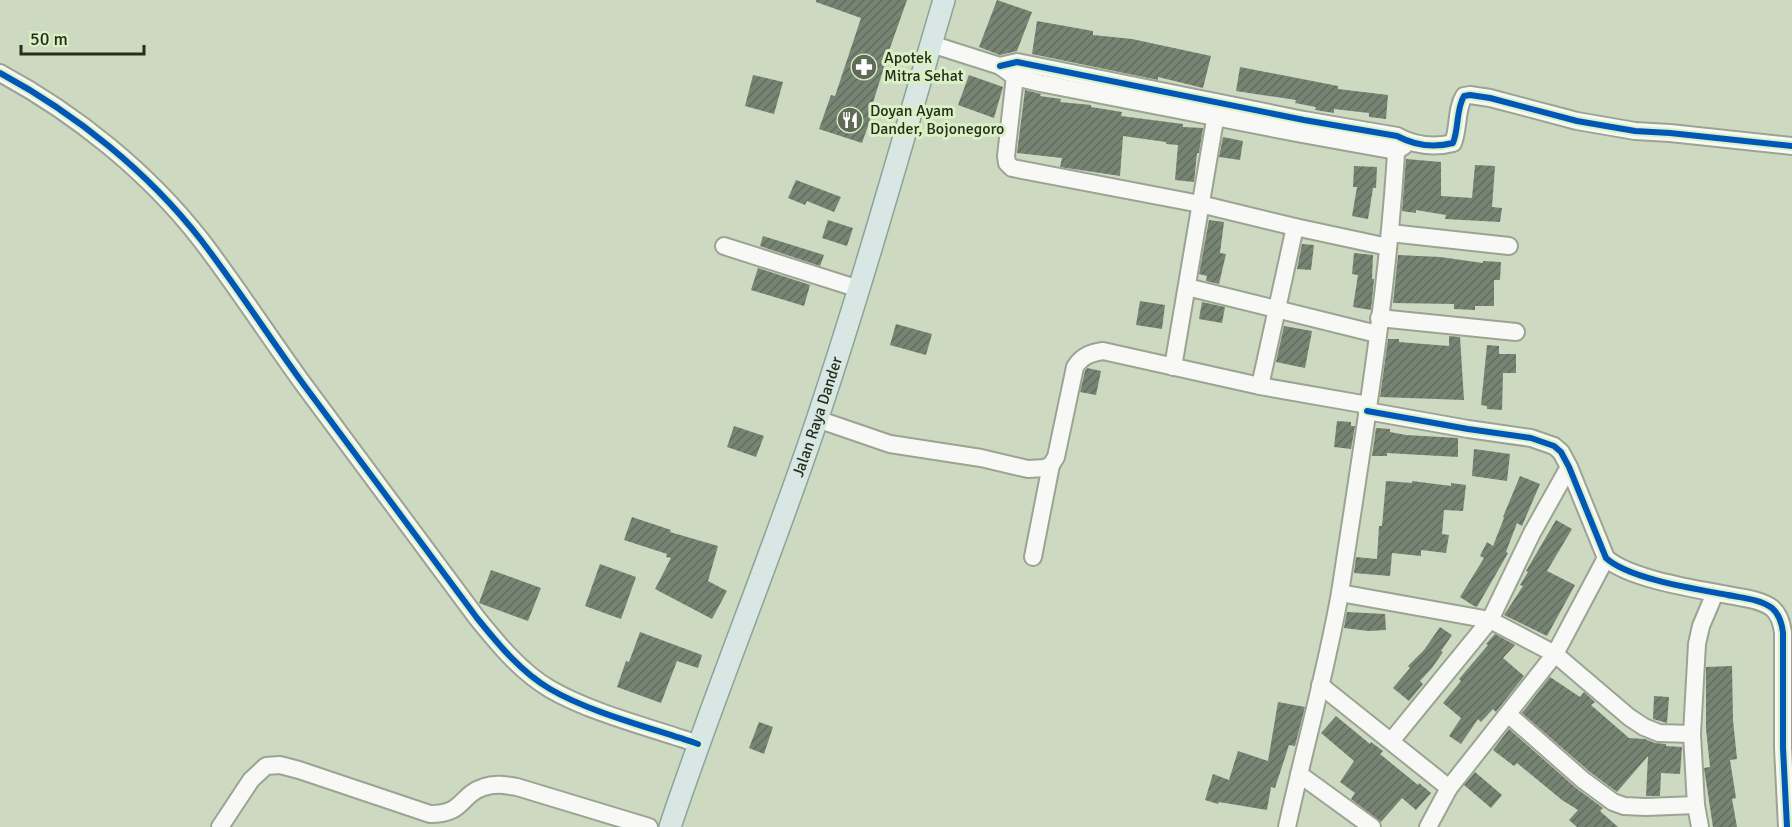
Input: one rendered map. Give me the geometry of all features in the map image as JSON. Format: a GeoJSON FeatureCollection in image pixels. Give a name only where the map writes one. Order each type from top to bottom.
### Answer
{"type":"FeatureCollection","features":[{"type":"Feature","properties":{"kind":"main road","name":"Jalan Raya Dander"},"geometry":{"type":"LineString","coordinates":[[670,827],[817,419],[859,289],[944,0]]}},
{"type":"Feature","properties":{"kind":"street"},"geometry":{"type":"LineString","coordinates":[[931,44],[1000,66],[1041,76],[1303,127],[1401,143],[1441,146],[1453,142],[1457,134],[1461,101],[1464,96],[1470,94],[1577,121],[1635,131],[1792,146]]}},
{"type":"Feature","properties":{"kind":"street"},"geometry":{"type":"LineString","coordinates":[[1016,70],[1006,156],[1007,164],[1012,168],[1200,204],[1295,227],[1389,240],[1509,246]]}},
{"type":"Feature","properties":{"kind":"street"},"geometry":{"type":"LineString","coordinates":[[0,73],[33,91],[92,131],[176,210],[201,240],[302,382],[497,644],[550,689],[579,702],[698,744]]}},
{"type":"Feature","properties":{"kind":"street"},"geometry":{"type":"LineString","coordinates":[[1173,367],[1217,110]]}},
{"type":"Feature","properties":{"kind":"street"},"geometry":{"type":"LineString","coordinates":[[1287,827],[1340,593],[1367,408],[1401,143]]}},
{"type":"Feature","properties":{"kind":"street"},"geometry":{"type":"LineString","coordinates":[[1260,386],[1295,227]]}},
{"type":"Feature","properties":{"kind":"street"},"geometry":{"type":"LineString","coordinates":[[724,246],[859,289]]}},
{"type":"Feature","properties":{"kind":"street"},"geometry":{"type":"LineString","coordinates":[[1187,287],[1276,310],[1378,326],[1516,332]]}},
{"type":"Feature","properties":{"kind":"street"},"geometry":{"type":"LineString","coordinates":[[1033,557],[1051,465],[1060,442],[1072,376],[1080,360],[1086,355],[1102,351],[1367,408],[1543,440],[1561,452],[1606,558],[1624,571],[1762,603],[1772,608],[1781,622],[1784,633],[1783,748],[1787,827]]}},
{"type":"Feature","properties":{"kind":"street"},"geometry":{"type":"LineString","coordinates":[[817,419],[906,447],[981,458],[1028,469],[1038,470],[1051,465]]}},
{"type":"Feature","properties":{"kind":"street"},"geometry":{"type":"LineString","coordinates":[[1392,740],[1490,620],[1532,533],[1569,467]]}},
{"type":"Feature","properties":{"kind":"street"},"geometry":{"type":"LineString","coordinates":[[1428,827],[1449,788],[1555,654],[1606,558]]}},
{"type":"Feature","properties":{"kind":"street"},"geometry":{"type":"LineString","coordinates":[[1340,593],[1490,620],[1555,654],[1644,727],[1659,733],[1692,734]]}},
{"type":"Feature","properties":{"kind":"street"},"geometry":{"type":"LineString","coordinates":[[1700,827],[1696,805],[1692,734],[1697,644],[1701,626],[1715,593]]}},
{"type":"Feature","properties":{"kind":"street"},"geometry":{"type":"LineString","coordinates":[[1320,685],[1392,740],[1449,788]]}},
{"type":"Feature","properties":{"kind":"street"},"geometry":{"type":"LineString","coordinates":[[1509,715],[1583,780],[1613,802],[1624,806],[1646,807],[1696,805]]}},
{"type":"Feature","properties":{"kind":"street"},"geometry":{"type":"LineString","coordinates":[[220,827],[251,780],[266,766],[280,765],[430,814],[451,812],[481,788],[495,784],[517,787],[649,827]]}},
{"type":"Feature","properties":{"kind":"street"},"geometry":{"type":"LineString","coordinates":[[1299,774],[1372,827]]}},
{"type":"Feature","properties":{"kind":"building"},"geometry":{"type":"Polygon","coordinates":[[[816,0],[907,0],[890,48],[871,109],[874,109],[862,143],[819,129],[831,95],[835,96],[861,18],[816,2],[816,0]]]}},
{"type":"Feature","properties":{"kind":"building"},"geometry":{"type":"Polygon","coordinates":[[[997,0],[1032,12],[1017,51],[1000,55],[979,47],[997,0]]]}},
{"type":"Feature","properties":{"kind":"building"},"geometry":{"type":"Polygon","coordinates":[[[1037,21],[1093,31],[1093,35],[1132,39],[1211,56],[1203,88],[1158,77],[1158,80],[1032,54],[1037,21]]]}},
{"type":"Feature","properties":{"kind":"building"},"geometry":{"type":"Polygon","coordinates":[[[1240,67],[1338,86],[1338,89],[1388,95],[1386,119],[1369,117],[1369,113],[1334,109],[1334,113],[1315,110],[1316,107],[1295,103],[1296,100],[1236,91],[1240,67]]]}},
{"type":"Feature","properties":{"kind":"building"},"geometry":{"type":"Polygon","coordinates":[[[753,75],[783,82],[774,114],[745,106],[753,75]]]}},
{"type":"Feature","properties":{"kind":"building"},"geometry":{"type":"Polygon","coordinates":[[[969,75],[1003,87],[994,118],[958,105],[969,75]]]}},
{"type":"Feature","properties":{"kind":"building"},"geometry":{"type":"Polygon","coordinates":[[[1025,90],[1041,94],[1040,96],[1061,99],[1060,102],[1091,105],[1091,107],[1122,112],[1121,116],[1183,124],[1183,127],[1203,128],[1199,153],[1197,153],[1194,182],[1175,180],[1178,145],[1166,144],[1166,142],[1123,136],[1120,176],[1060,167],[1062,158],[1017,153],[1025,90]]]}},
{"type":"Feature","properties":{"kind":"building"},"geometry":{"type":"Polygon","coordinates":[[[1223,137],[1243,141],[1240,160],[1219,157],[1223,137]]]}},
{"type":"Feature","properties":{"kind":"building"},"geometry":{"type":"Polygon","coordinates":[[[1406,159],[1441,162],[1441,196],[1472,198],[1475,165],[1495,166],[1492,207],[1502,208],[1500,222],[1445,219],[1446,215],[1416,210],[1416,213],[1402,211],[1406,159]]]}},
{"type":"Feature","properties":{"kind":"building"},"geometry":{"type":"Polygon","coordinates":[[[1354,166],[1377,167],[1376,188],[1373,188],[1368,219],[1352,216],[1357,187],[1353,187],[1354,166]]]}},
{"type":"Feature","properties":{"kind":"building"},"geometry":{"type":"Polygon","coordinates":[[[796,180],[841,197],[834,212],[807,201],[805,205],[788,198],[796,180]]]}},
{"type":"Feature","properties":{"kind":"building"},"geometry":{"type":"Polygon","coordinates":[[[828,220],[853,228],[847,246],[822,238],[828,220]]]}},
{"type":"Feature","properties":{"kind":"building"},"geometry":{"type":"Polygon","coordinates":[[[1209,220],[1224,222],[1220,253],[1226,254],[1219,284],[1206,281],[1207,276],[1199,274],[1209,220]]]}},
{"type":"Feature","properties":{"kind":"building"},"geometry":{"type":"Polygon","coordinates":[[[763,236],[824,255],[820,266],[760,246],[763,236]]]}},
{"type":"Feature","properties":{"kind":"building"},"geometry":{"type":"Polygon","coordinates":[[[1302,244],[1314,245],[1311,270],[1297,269],[1302,244]]]}},
{"type":"Feature","properties":{"kind":"building"},"geometry":{"type":"Polygon","coordinates":[[[1354,253],[1373,255],[1372,279],[1374,279],[1371,310],[1353,307],[1358,275],[1352,274],[1354,253]]]}},
{"type":"Feature","properties":{"kind":"building"},"geometry":{"type":"Polygon","coordinates":[[[1398,255],[1440,257],[1483,263],[1483,261],[1501,262],[1500,280],[1494,280],[1494,306],[1475,306],[1475,310],[1454,309],[1454,304],[1393,303],[1398,255]]]}},
{"type":"Feature","properties":{"kind":"building"},"geometry":{"type":"Polygon","coordinates":[[[758,268],[810,285],[804,306],[751,290],[758,268]]]}},
{"type":"Feature","properties":{"kind":"building"},"geometry":{"type":"Polygon","coordinates":[[[1140,301],[1165,305],[1162,329],[1136,325],[1140,301]]]}},
{"type":"Feature","properties":{"kind":"building"},"geometry":{"type":"Polygon","coordinates":[[[1202,302],[1225,307],[1222,323],[1199,319],[1202,302]]]}},
{"type":"Feature","properties":{"kind":"building"},"geometry":{"type":"Polygon","coordinates":[[[896,324],[932,334],[926,355],[890,345],[896,324]]]}},
{"type":"Feature","properties":{"kind":"building"},"geometry":{"type":"Polygon","coordinates":[[[1284,326],[1312,331],[1305,368],[1276,362],[1284,326]]]}},
{"type":"Feature","properties":{"kind":"building"},"geometry":{"type":"Polygon","coordinates":[[[1449,336],[1460,337],[1464,400],[1380,397],[1388,339],[1449,346],[1449,336]]]}},
{"type":"Feature","properties":{"kind":"building"},"geometry":{"type":"Polygon","coordinates":[[[1487,345],[1499,346],[1499,354],[1516,354],[1516,373],[1503,373],[1502,410],[1487,409],[1487,406],[1481,405],[1487,345]]]}},
{"type":"Feature","properties":{"kind":"building"},"geometry":{"type":"Polygon","coordinates":[[[1087,368],[1101,371],[1096,395],[1080,392],[1087,368]]]}},
{"type":"Feature","properties":{"kind":"building"},"geometry":{"type":"Polygon","coordinates":[[[1337,421],[1351,422],[1351,426],[1355,426],[1351,449],[1334,447],[1337,421]]]}},
{"type":"Feature","properties":{"kind":"building"},"geometry":{"type":"Polygon","coordinates":[[[734,426],[764,436],[756,457],[727,447],[734,426]]]}},
{"type":"Feature","properties":{"kind":"building"},"geometry":{"type":"Polygon","coordinates":[[[1376,428],[1390,429],[1390,432],[1406,435],[1458,438],[1458,457],[1387,453],[1387,456],[1372,456],[1376,428]]]}},
{"type":"Feature","properties":{"kind":"building"},"geometry":{"type":"Polygon","coordinates":[[[1474,449],[1510,454],[1507,481],[1472,476],[1474,449]]]}},
{"type":"Feature","properties":{"kind":"building"},"geometry":{"type":"Polygon","coordinates":[[[1520,476],[1540,484],[1522,526],[1517,523],[1506,552],[1508,553],[1477,607],[1474,606],[1460,597],[1484,558],[1480,556],[1487,542],[1493,546],[1520,476]]]}},
{"type":"Feature","properties":{"kind":"building"},"geometry":{"type":"Polygon","coordinates":[[[1386,481],[1466,485],[1463,511],[1444,510],[1442,534],[1449,535],[1446,553],[1421,550],[1421,556],[1392,553],[1390,576],[1354,573],[1356,557],[1377,559],[1386,481]]]}},
{"type":"Feature","properties":{"kind":"building"},"geometry":{"type":"Polygon","coordinates":[[[632,517],[671,530],[670,532],[718,546],[708,581],[727,591],[712,619],[655,589],[671,558],[666,557],[667,554],[624,540],[632,517]]]}},
{"type":"Feature","properties":{"kind":"building"},"geometry":{"type":"Polygon","coordinates":[[[1556,520],[1572,529],[1547,571],[1575,585],[1547,636],[1504,615],[1523,586],[1520,585],[1528,572],[1526,571],[1556,520]]]}},
{"type":"Feature","properties":{"kind":"building"},"geometry":{"type":"Polygon","coordinates":[[[600,564],[636,577],[621,619],[585,606],[600,564]]]}},
{"type":"Feature","properties":{"kind":"building"},"geometry":{"type":"Polygon","coordinates":[[[491,570],[541,588],[528,621],[479,603],[491,570]]]}},
{"type":"Feature","properties":{"kind":"building"},"geometry":{"type":"Polygon","coordinates":[[[1347,612],[1385,614],[1386,630],[1369,631],[1344,628],[1347,612]]]}},
{"type":"Feature","properties":{"kind":"building"},"geometry":{"type":"Polygon","coordinates":[[[1440,627],[1452,635],[1432,668],[1420,681],[1423,684],[1409,701],[1393,688],[1440,627]]]}},
{"type":"Feature","properties":{"kind":"building"},"geometry":{"type":"Polygon","coordinates":[[[640,632],[702,655],[698,668],[677,661],[661,703],[617,687],[640,632]]]}},
{"type":"Feature","properties":{"kind":"building"},"geometry":{"type":"Polygon","coordinates":[[[1495,634],[1515,645],[1503,658],[1524,676],[1496,712],[1493,709],[1481,722],[1478,719],[1461,744],[1449,736],[1461,718],[1443,703],[1495,634]]]}},
{"type":"Feature","properties":{"kind":"building"},"geometry":{"type":"Polygon","coordinates":[[[1732,666],[1733,720],[1737,759],[1730,760],[1736,798],[1732,799],[1737,827],[1713,827],[1704,768],[1710,767],[1706,729],[1706,667],[1732,666]]]}},
{"type":"Feature","properties":{"kind":"building"},"geometry":{"type":"Polygon","coordinates":[[[1550,677],[1580,697],[1584,692],[1595,702],[1591,705],[1629,738],[1682,747],[1680,774],[1661,773],[1660,796],[1646,796],[1648,756],[1617,792],[1590,772],[1522,713],[1550,677]]]}},
{"type":"Feature","properties":{"kind":"building"},"geometry":{"type":"Polygon","coordinates":[[[1654,696],[1669,697],[1667,723],[1653,719],[1654,696]]]}},
{"type":"Feature","properties":{"kind":"building"},"geometry":{"type":"Polygon","coordinates":[[[1278,702],[1305,707],[1295,746],[1289,745],[1275,788],[1271,787],[1267,810],[1219,802],[1218,804],[1205,800],[1213,774],[1229,780],[1238,751],[1268,761],[1278,702]]]}},
{"type":"Feature","properties":{"kind":"building"},"geometry":{"type":"Polygon","coordinates":[[[1336,716],[1370,744],[1371,742],[1383,751],[1380,754],[1431,793],[1416,810],[1402,798],[1381,822],[1351,799],[1355,793],[1340,782],[1354,761],[1321,733],[1336,716]]]}},
{"type":"Feature","properties":{"kind":"building"},"geometry":{"type":"Polygon","coordinates":[[[759,722],[773,727],[764,754],[749,748],[759,722]]]}},
{"type":"Feature","properties":{"kind":"building"},"geometry":{"type":"Polygon","coordinates":[[[1509,729],[1576,788],[1603,808],[1600,811],[1618,827],[1577,827],[1569,820],[1578,810],[1562,800],[1517,763],[1514,766],[1493,750],[1509,729]]]}},
{"type":"Feature","properties":{"kind":"building"},"geometry":{"type":"Polygon","coordinates":[[[1475,772],[1502,795],[1491,808],[1464,785],[1475,772]]]}},
{"type":"Feature","properties":{"kind":"cycle path"},"geometry":{"type":"LineString","coordinates":[[1000,66],[1017,62],[1304,120],[1397,136],[1424,145],[1453,143],[1461,101],[1464,96],[1470,95],[1490,98],[1577,121],[1635,131],[1792,146]]}},
{"type":"Feature","properties":{"kind":"cycle path"},"geometry":{"type":"LineString","coordinates":[[0,73],[56,107],[109,146],[158,191],[180,215],[201,240],[304,385],[477,618],[520,666],[539,682],[566,698],[622,720],[698,744]]}},
{"type":"Feature","properties":{"kind":"cycle path"},"geometry":{"type":"LineString","coordinates":[[1367,411],[1531,438],[1554,446],[1561,452],[1569,467],[1606,558],[1630,572],[1646,577],[1751,599],[1772,608],[1780,619],[1783,633],[1783,748],[1787,827]]}},
{"type":"Feature","properties":{"kind":"place","name":"Apotek Mitra Sehat"},"geometry":{"type":"Point","coordinates":[864,67]}},
{"type":"Feature","properties":{"kind":"place","name":"Doyan Ayam Dander, Bojonegoro"},"geometry":{"type":"Point","coordinates":[850,120]}}]}
